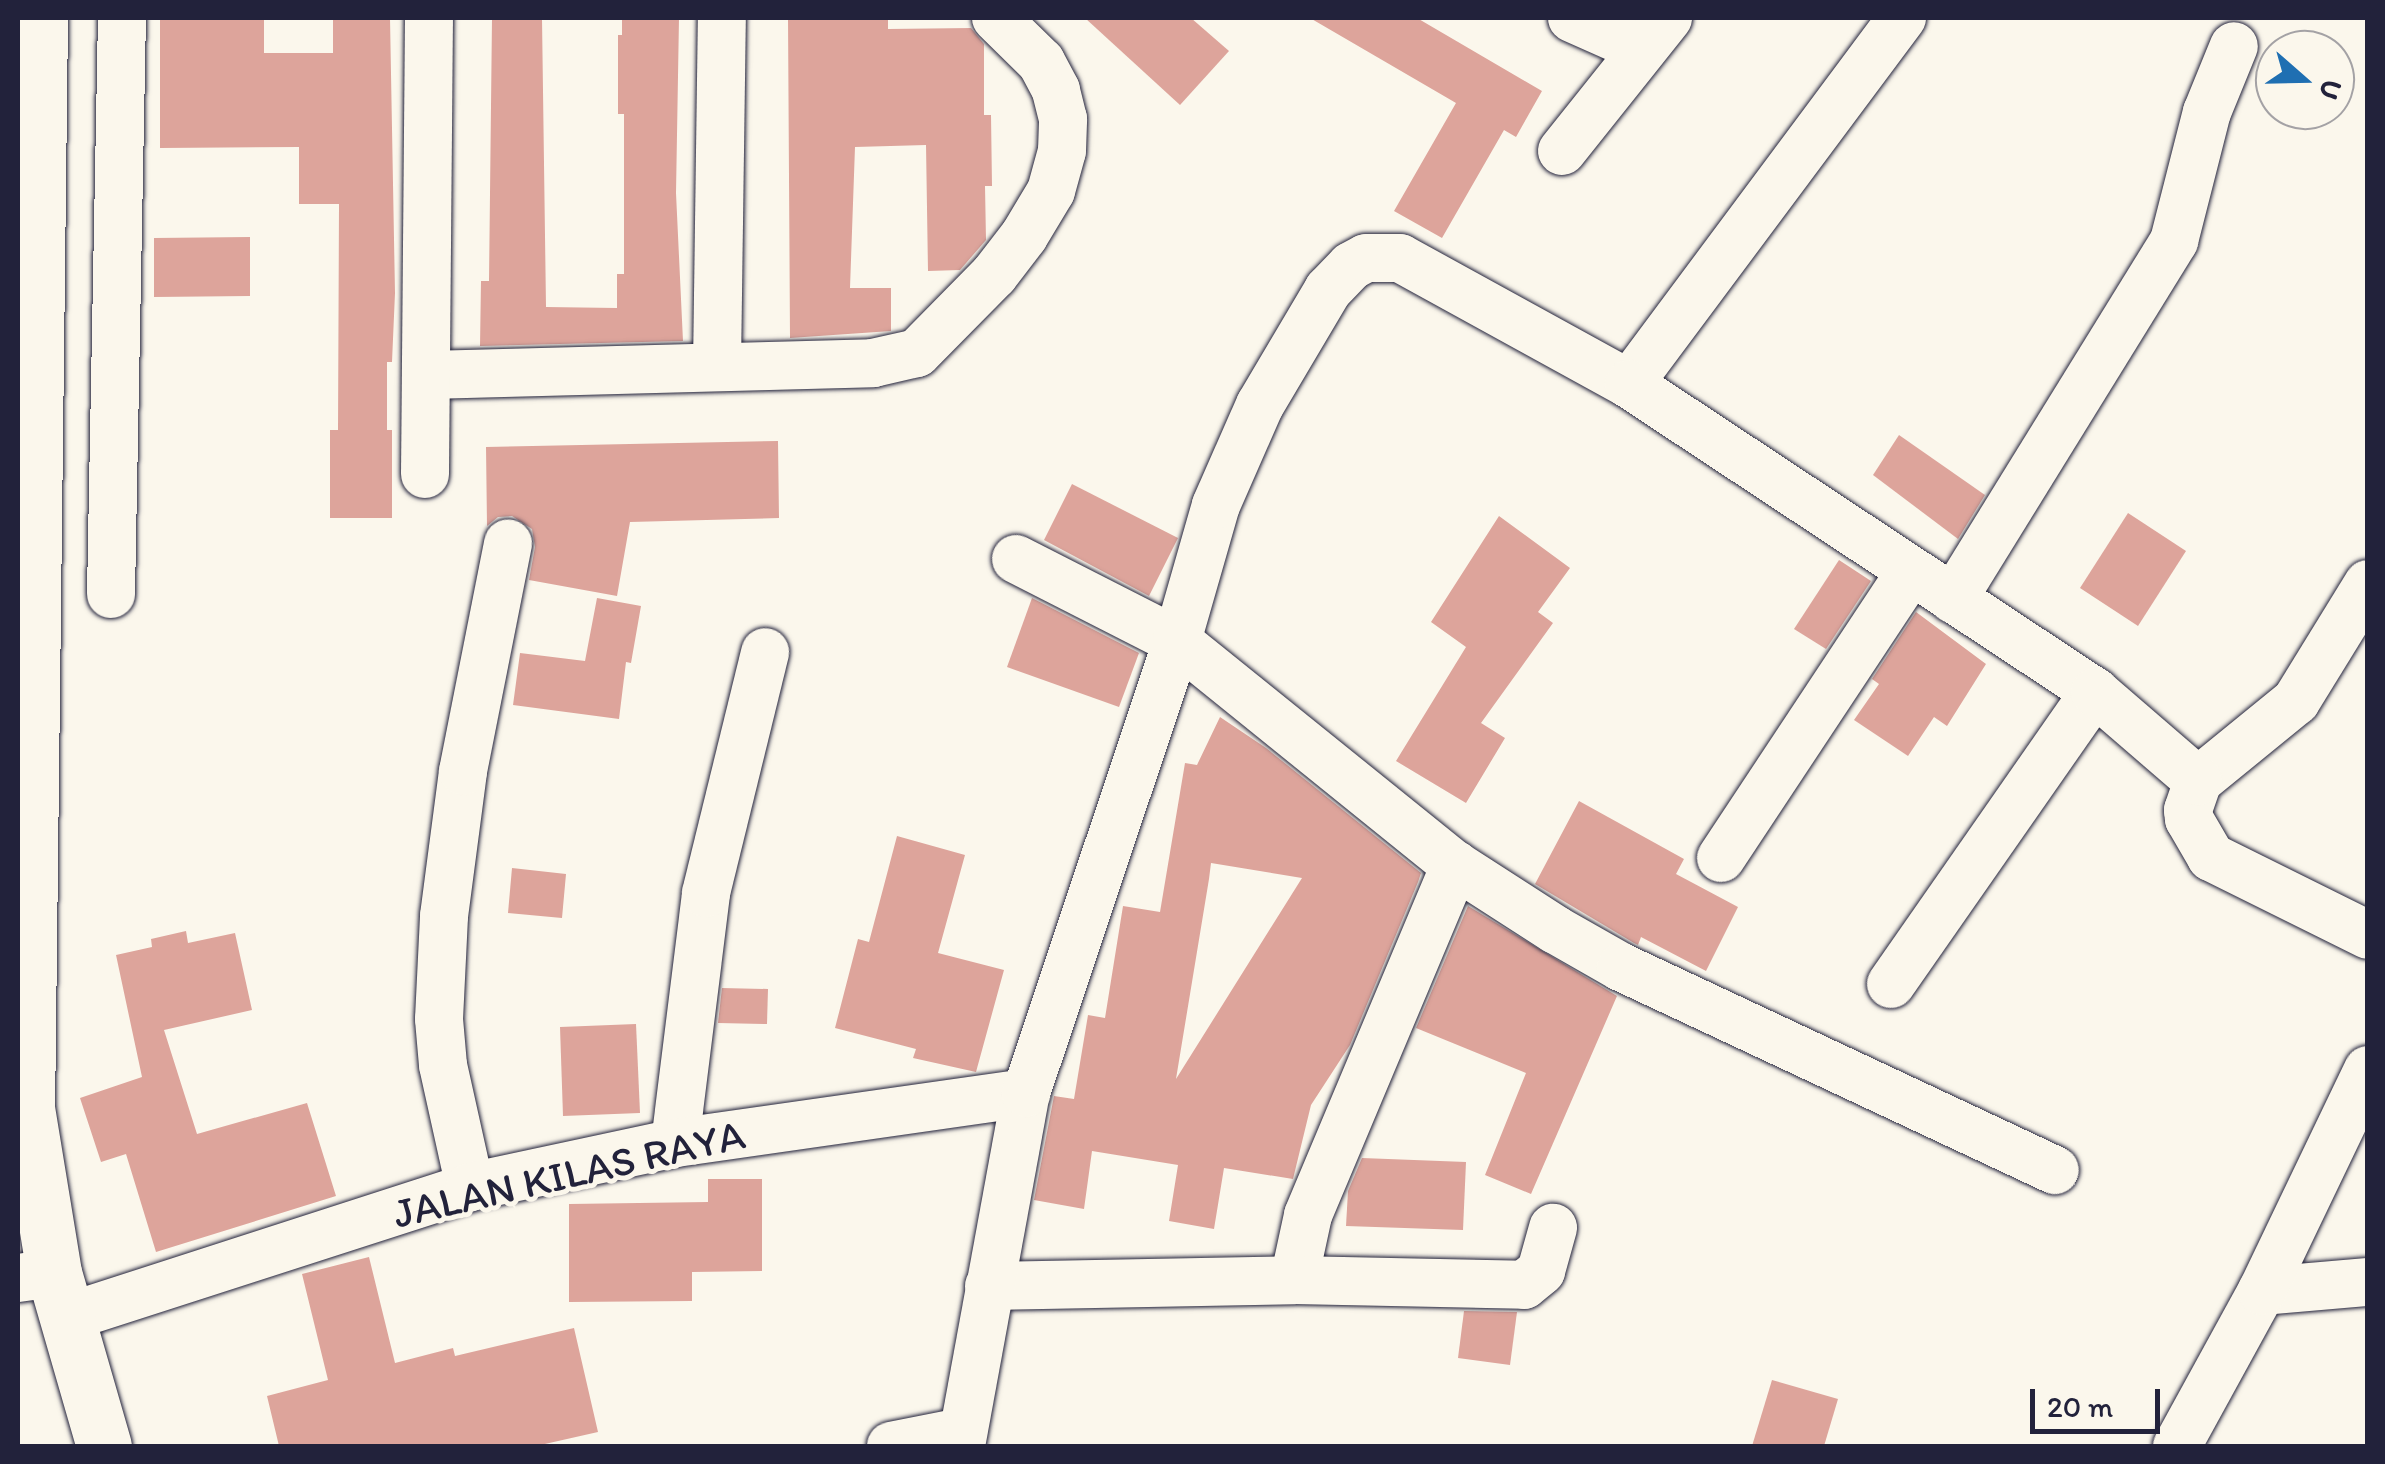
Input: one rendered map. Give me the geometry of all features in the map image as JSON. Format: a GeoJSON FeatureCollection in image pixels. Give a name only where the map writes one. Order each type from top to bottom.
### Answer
{"type":"FeatureCollection","features":[{"type":"Feature","properties":{"kind":"street"},"geometry":{"type":"LineString","coordinates":[[40,18],[22,1108],[46,1290],[104,1446]]}},
{"type":"Feature","properties":{"kind":"street"},"geometry":{"type":"LineString","coordinates":[[111,594],[122,18]]}},
{"type":"Feature","properties":{"kind":"street"},"geometry":{"type":"LineString","coordinates":[[425,474],[429,18]]}},
{"type":"Feature","properties":{"kind":"street"},"geometry":{"type":"LineString","coordinates":[[717,366],[722,18]]}},
{"type":"Feature","properties":{"kind":"street"},"geometry":{"type":"LineString","coordinates":[[428,375],[900,360],[932,343],[994,275],[1051,192],[1062,151],[1063,119],[1056,90],[1041,62],[996,18]]}},
{"type":"Feature","properties":{"kind":"street"},"geometry":{"type":"LineString","coordinates":[[1562,152],[1655,33],[1572,18]]}},
{"type":"Feature","properties":{"kind":"street"},"geometry":{"type":"LineString","coordinates":[[1629,384],[1902,18]]}},
{"type":"Feature","properties":{"kind":"street"},"geometry":{"type":"LineString","coordinates":[[1953,599],[2174,241],[2207,112],[2234,46]]}},
{"type":"Feature","properties":{"kind":"street"},"geometry":{"type":"LineString","coordinates":[[890,1446],[961,1439],[1026,1093],[1177,641],[1216,505],[1260,406],[1328,290],[1351,266],[1366,258],[1400,258],[1629,384],[2095,692],[2198,781]]}},
{"type":"Feature","properties":{"kind":"street"},"geometry":{"type":"LineString","coordinates":[[470,1186],[443,1066],[439,1019],[443,933],[463,770],[508,543]]}},
{"type":"Feature","properties":{"kind":"street"},"geometry":{"type":"LineString","coordinates":[[1016,558],[1177,641],[1455,865],[1621,968],[2055,1170]]}},
{"type":"Feature","properties":{"kind":"street"},"geometry":{"type":"LineString","coordinates":[[1720,858],[1910,572]]}},
{"type":"Feature","properties":{"kind":"street"},"geometry":{"type":"LineString","coordinates":[[2368,584],[2296,702],[2198,781],[2189,820],[2211,857],[2368,935]]}},
{"type":"Feature","properties":{"kind":"street"},"geometry":{"type":"LineString","coordinates":[[674,1143],[706,893],[765,652]]}},
{"type":"Feature","properties":{"kind":"street"},"geometry":{"type":"LineString","coordinates":[[1892,984],[2095,692]]}},
{"type":"Feature","properties":{"kind":"street"},"geometry":{"type":"LineString","coordinates":[[1294,1280],[1308,1215],[1455,865]]}},
{"type":"Feature","properties":{"kind":"street"},"geometry":{"type":"LineString","coordinates":[[2177,1446],[2262,1291],[2368,1070]]}},
{"type":"Feature","properties":{"kind":"street","name":"JALAN KILAS RAYA"},"geometry":{"type":"LineString","coordinates":[[46,1290],[470,1186],[674,1143],[1026,1093]]}},
{"type":"Feature","properties":{"kind":"street"},"geometry":{"type":"LineString","coordinates":[[988,1286],[1294,1280],[1524,1285],[1541,1271],[1553,1228]]}},
{"type":"Feature","properties":{"kind":"street"},"geometry":{"type":"LineString","coordinates":[[2262,1291],[2368,1282]]}},
{"type":"Feature","properties":{"kind":"building"},"geometry":{"type":"Polygon","coordinates":[[[160,18],[264,18],[264,53],[333,53],[333,18],[390,18],[395,293],[392,362],[387,362],[387,430],[392,430],[392,518],[330,518],[330,430],[338,430],[339,204],[299,204],[299,147],[160,148],[160,18]]]}},
{"type":"Feature","properties":{"kind":"building"},"geometry":{"type":"Polygon","coordinates":[[[492,18],[542,18],[546,307],[617,308],[617,274],[624,274],[624,114],[618,114],[618,35],[622,35],[622,18],[679,18],[676,193],[683,341],[480,346],[481,281],[489,281],[492,18]]]}},
{"type":"Feature","properties":{"kind":"building"},"geometry":{"type":"Polygon","coordinates":[[[788,18],[888,18],[888,29],[971,28],[984,44],[984,115],[991,115],[992,186],[985,186],[986,240],[960,270],[928,271],[926,145],[855,147],[850,288],[891,288],[891,331],[790,338],[788,18]]]}},
{"type":"Feature","properties":{"kind":"building"},"geometry":{"type":"Polygon","coordinates":[[[1085,18],[1191,18],[1229,51],[1180,105],[1085,18]]]}},
{"type":"Feature","properties":{"kind":"building"},"geometry":{"type":"Polygon","coordinates":[[[1310,18],[1417,18],[1542,91],[1516,137],[1504,130],[1442,238],[1394,211],[1456,103],[1310,18]]]}},
{"type":"Feature","properties":{"kind":"building"},"geometry":{"type":"Polygon","coordinates":[[[250,237],[250,296],[154,297],[154,238],[250,237]]]}},
{"type":"Feature","properties":{"kind":"building"},"geometry":{"type":"Polygon","coordinates":[[[1899,435],[1985,495],[1958,539],[1873,475],[1899,435]]]}},
{"type":"Feature","properties":{"kind":"building"},"geometry":{"type":"Polygon","coordinates":[[[778,441],[779,518],[630,522],[617,596],[529,580],[535,547],[532,529],[512,516],[498,517],[487,526],[486,447],[778,441]]]}},
{"type":"Feature","properties":{"kind":"building"},"geometry":{"type":"Polygon","coordinates":[[[1072,484],[1178,538],[1149,596],[1044,540],[1072,484]]]}},
{"type":"Feature","properties":{"kind":"building"},"geometry":{"type":"Polygon","coordinates":[[[2128,513],[2186,551],[2138,626],[2080,588],[2128,513]]]}},
{"type":"Feature","properties":{"kind":"building"},"geometry":{"type":"Polygon","coordinates":[[[1499,516],[1570,568],[1538,612],[1553,623],[1481,723],[1505,738],[1466,803],[1396,761],[1466,647],[1431,622],[1499,516]]]}},
{"type":"Feature","properties":{"kind":"building"},"geometry":{"type":"Polygon","coordinates":[[[1839,560],[1871,581],[1826,649],[1794,629],[1839,560]]]}},
{"type":"Feature","properties":{"kind":"building"},"geometry":{"type":"Polygon","coordinates":[[[597,598],[641,606],[631,663],[626,662],[619,719],[513,705],[520,653],[585,661],[597,598]]]}},
{"type":"Feature","properties":{"kind":"building"},"geometry":{"type":"Polygon","coordinates":[[[1032,598],[1139,653],[1119,707],[1007,667],[1032,598]]]}},
{"type":"Feature","properties":{"kind":"building"},"geometry":{"type":"Polygon","coordinates":[[[1916,612],[1986,664],[1947,726],[1934,717],[1908,756],[1854,720],[1879,684],[1872,679],[1916,612]]]}},
{"type":"Feature","properties":{"kind":"building"},"geometry":{"type":"Polygon","coordinates":[[[1220,717],[1266,748],[1421,873],[1418,882],[1350,1045],[1311,1105],[1293,1179],[1224,1168],[1214,1229],[1169,1221],[1178,1165],[1092,1151],[1084,1209],[1034,1200],[1054,1096],[1074,1099],[1088,1015],[1105,1018],[1123,906],[1160,912],[1185,763],[1197,765],[1220,717]],[[1211,863],[1176,1079],[1302,878],[1211,863]]]}},
{"type":"Feature","properties":{"kind":"building"},"geometry":{"type":"Polygon","coordinates":[[[1579,801],[1684,859],[1676,874],[1738,907],[1706,971],[1641,937],[1638,945],[1634,943],[1535,884],[1579,801]]]}},
{"type":"Feature","properties":{"kind":"building"},"geometry":{"type":"Polygon","coordinates":[[[897,836],[965,855],[938,953],[1004,970],[976,1072],[913,1058],[916,1049],[835,1028],[858,939],[869,942],[897,836]]]}},
{"type":"Feature","properties":{"kind":"building"},"geometry":{"type":"Polygon","coordinates":[[[512,868],[566,874],[562,918],[508,913],[512,868]]]}},
{"type":"Feature","properties":{"kind":"building"},"geometry":{"type":"Polygon","coordinates":[[[1468,906],[1617,996],[1531,1194],[1485,1175],[1526,1073],[1416,1028],[1468,906]]]}},
{"type":"Feature","properties":{"kind":"building"},"geometry":{"type":"Polygon","coordinates":[[[186,931],[188,943],[235,933],[252,1010],[164,1030],[197,1134],[307,1103],[336,1196],[156,1252],[126,1154],[101,1162],[80,1098],[142,1077],[116,955],[152,947],[151,939],[186,931]]]}},
{"type":"Feature","properties":{"kind":"building"},"geometry":{"type":"Polygon","coordinates":[[[722,988],[768,989],[767,1024],[718,1023],[722,988]]]}},
{"type":"Feature","properties":{"kind":"building"},"geometry":{"type":"Polygon","coordinates":[[[636,1024],[640,1113],[563,1116],[560,1027],[636,1024]]]}},
{"type":"Feature","properties":{"kind":"building"},"geometry":{"type":"Polygon","coordinates":[[[1362,1158],[1466,1162],[1463,1230],[1346,1226],[1348,1191],[1362,1158]]]}},
{"type":"Feature","properties":{"kind":"building"},"geometry":{"type":"Polygon","coordinates":[[[708,1179],[762,1179],[762,1271],[692,1272],[692,1301],[569,1302],[569,1204],[708,1202],[708,1179]]]}},
{"type":"Feature","properties":{"kind":"building"},"geometry":{"type":"Polygon","coordinates":[[[369,1257],[395,1363],[453,1348],[455,1356],[574,1328],[598,1432],[536,1446],[279,1446],[267,1396],[328,1380],[302,1274],[369,1257]]]}},
{"type":"Feature","properties":{"kind":"building"},"geometry":{"type":"Polygon","coordinates":[[[1464,1311],[1517,1312],[1510,1365],[1458,1358],[1464,1311]]]}},
{"type":"Feature","properties":{"kind":"building"},"geometry":{"type":"Polygon","coordinates":[[[1772,1380],[1838,1399],[1824,1446],[1752,1446],[1772,1380]]]}}]}
